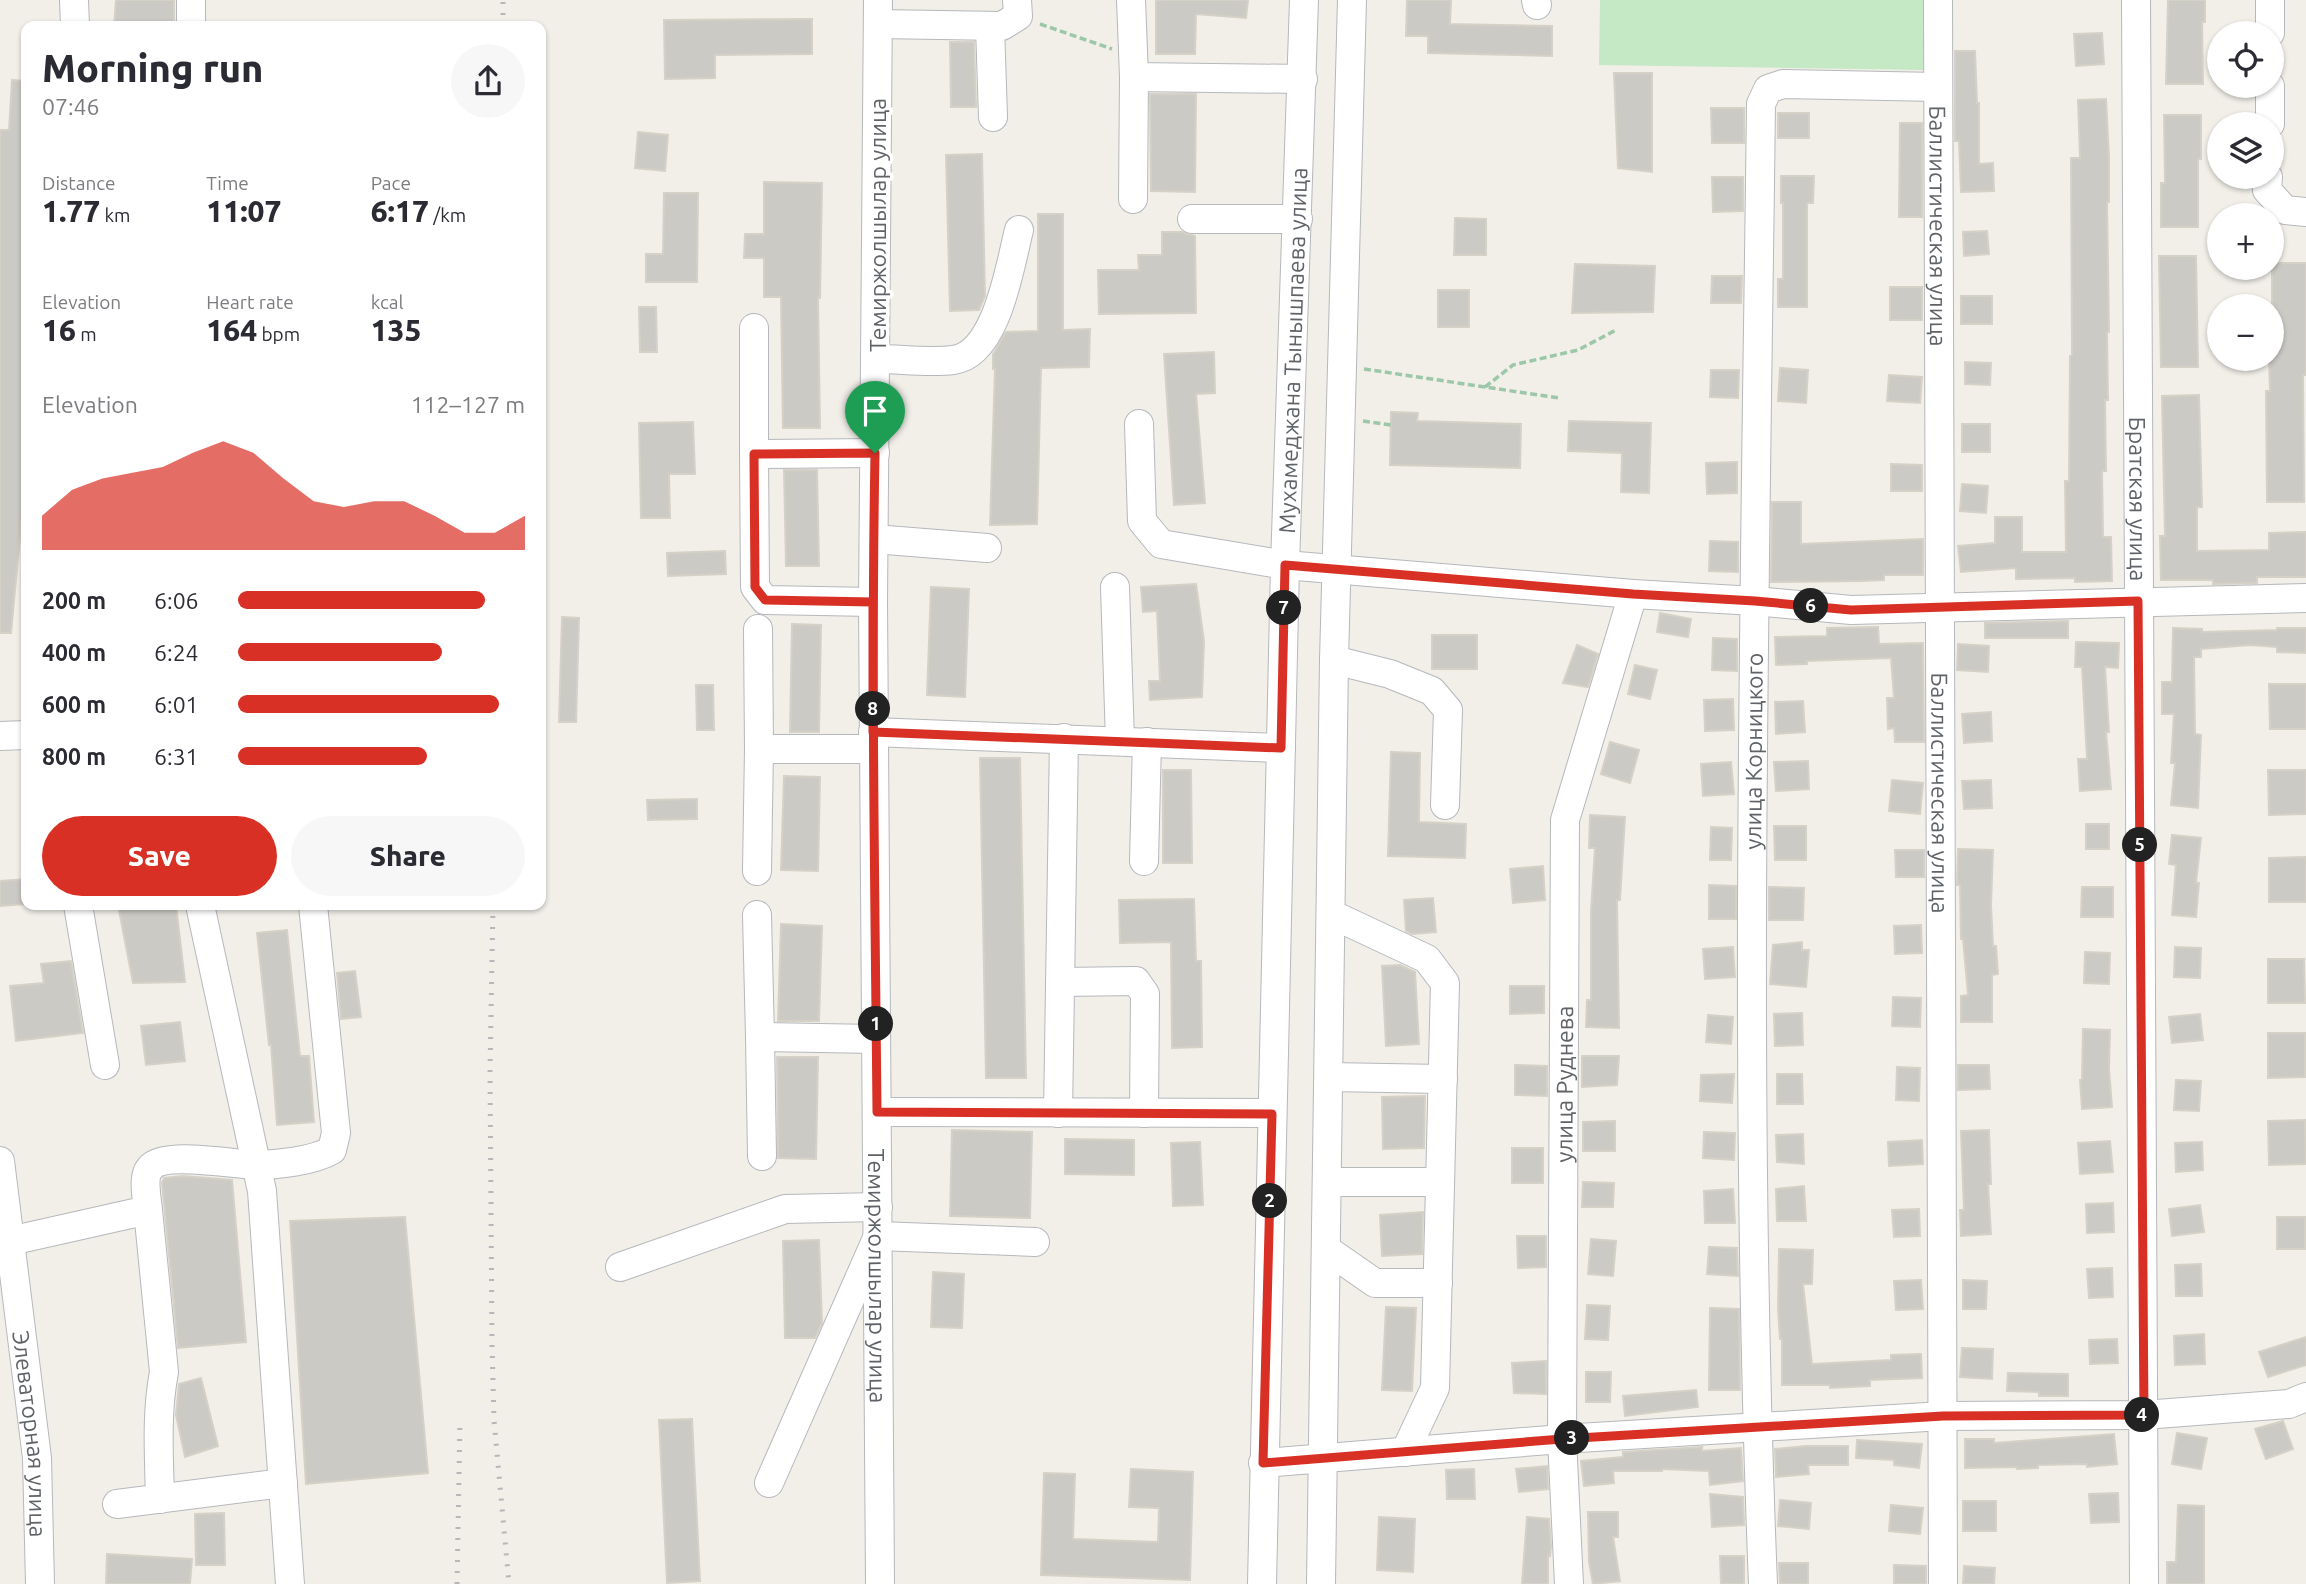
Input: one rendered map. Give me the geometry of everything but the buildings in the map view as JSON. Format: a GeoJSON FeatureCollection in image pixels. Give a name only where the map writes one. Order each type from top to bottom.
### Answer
{"type":"FeatureCollection","features":[{"type":"Feature","properties":{"kind":"street"},"geometry":{"type":"LineString","coordinates":[[74,0],[75,21]]}},
{"type":"Feature","properties":{"kind":"street"},"geometry":{"type":"LineString","coordinates":[[191,0],[191,21]]}},
{"type":"Feature","properties":{"kind":"street"},"geometry":{"type":"LineString","coordinates":[[1130,0],[1134,67],[1133,198]]}},
{"type":"Feature","properties":{"kind":"street","name":"Мухамеджана Тынышпаева улица"},"geometry":{"type":"LineString","coordinates":[[1262,1584],[1285,565],[1304,0]]}},
{"type":"Feature","properties":{"kind":"street"},"geometry":{"type":"LineString","coordinates":[[1321,1584],[1334,660],[1352,0]]}},
{"type":"Feature","properties":{"kind":"street","name":"Баллистическая улица"},"geometry":{"type":"LineString","coordinates":[[1938,0],[1943,1584]]}},
{"type":"Feature","properties":{"kind":"street","name":"Братская улица"},"geometry":{"type":"LineString","coordinates":[[2136,0],[2144,1584]]}},
{"type":"Feature","properties":{"kind":"street"},"geometry":{"type":"LineString","coordinates":[[2270,0],[2270,21]]}},
{"type":"Feature","properties":{"kind":"street"},"geometry":{"type":"LineString","coordinates":[[878,12],[1002,26],[1018,8]]}},
{"type":"Feature","properties":{"kind":"street","name":"Темиржолшылар улица"},"geometry":{"type":"LineString","coordinates":[[878,12],[873,741],[880,1584]]}},
{"type":"Feature","properties":{"kind":"street"},"geometry":{"type":"LineString","coordinates":[[990,26],[993,117]]}},
{"type":"Feature","properties":{"kind":"street"},"geometry":{"type":"LineString","coordinates":[[1134,67],[1303,79]]}},
{"type":"Feature","properties":{"kind":"street","name":"улица Корницкого"},"geometry":{"type":"LineString","coordinates":[[1763,1584],[1756,1428],[1750,1024],[1761,104],[1768,89],[1783,84],[1938,87]]}},
{"type":"Feature","properties":{"kind":"street"},"geometry":{"type":"LineString","coordinates":[[2267,189],[2285,210],[2306,212]]}},
{"type":"Feature","properties":{"kind":"street"},"geometry":{"type":"LineString","coordinates":[[1192,219],[1298,219]]}},
{"type":"Feature","properties":{"kind":"street"},"geometry":{"type":"LineString","coordinates":[[876,359],[954,360],[970,354],[997,315],[1019,230]]}},
{"type":"Feature","properties":{"kind":"street"},"geometry":{"type":"LineString","coordinates":[[754,328],[755,587],[765,600],[873,602]]}},
{"type":"Feature","properties":{"kind":"street"},"geometry":{"type":"LineString","coordinates":[[1139,424],[1142,521],[1161,544],[1285,565],[1851,610],[2306,598]]}},
{"type":"Feature","properties":{"kind":"street"},"geometry":{"type":"LineString","coordinates":[[754,454],[875,453]]}},
{"type":"Feature","properties":{"kind":"street"},"geometry":{"type":"LineString","coordinates":[[874,539],[987,548]]}},
{"type":"Feature","properties":{"kind":"street"},"geometry":{"type":"LineString","coordinates":[[1115,587],[1134,742],[1144,861]]}},
{"type":"Feature","properties":{"kind":"street","name":"улица Руднева"},"geometry":{"type":"LineString","coordinates":[[1569,1584],[1562,1439],[1565,820],[1633,594]]}},
{"type":"Feature","properties":{"kind":"street"},"geometry":{"type":"LineString","coordinates":[[757,871],[758,629]]}},
{"type":"Feature","properties":{"kind":"street"},"geometry":{"type":"LineString","coordinates":[[1334,660],[1390,674],[1432,691],[1448,710],[1445,805]]}},
{"type":"Feature","properties":{"kind":"street"},"geometry":{"type":"LineString","coordinates":[[0,736],[21,735]]}},
{"type":"Feature","properties":{"kind":"street"},"geometry":{"type":"LineString","coordinates":[[758,749],[873,741],[1064,738],[1281,748]]}},
{"type":"Feature","properties":{"kind":"street"},"geometry":{"type":"LineString","coordinates":[[1058,1113],[1064,738]]}},
{"type":"Feature","properties":{"kind":"street"},"geometry":{"type":"LineString","coordinates":[[79,910],[105,1065]]}},
{"type":"Feature","properties":{"kind":"street"},"geometry":{"type":"LineString","coordinates":[[201,910],[262,1191],[290,1584]]}},
{"type":"Feature","properties":{"kind":"street"},"geometry":{"type":"LineString","coordinates":[[160,1499],[158,1420],[164,1372],[146,1174],[151,1166],[165,1159],[257,1165],[320,1157],[332,1150],[336,1133],[314,910]]}},
{"type":"Feature","properties":{"kind":"street"},"geometry":{"type":"LineString","coordinates":[[1331,914],[1427,960],[1445,983],[1435,1388],[1405,1452]]}},
{"type":"Feature","properties":{"kind":"street"},"geometry":{"type":"LineString","coordinates":[[757,915],[762,1157]]}},
{"type":"Feature","properties":{"kind":"street"},"geometry":{"type":"LineString","coordinates":[[1060,982],[1136,981],[1145,994],[1144,1113]]}},
{"type":"Feature","properties":{"kind":"street"},"geometry":{"type":"LineString","coordinates":[[760,1037],[876,1040]]}},
{"type":"Feature","properties":{"kind":"street"},"geometry":{"type":"LineString","coordinates":[[1329,1077],[1443,1079]]}},
{"type":"Feature","properties":{"kind":"street"},"geometry":{"type":"LineString","coordinates":[[877,1112],[1272,1114]]}},
{"type":"Feature","properties":{"kind":"street","name":"Элеваторная улица"},"geometry":{"type":"LineString","coordinates":[[0,1161],[37,1458],[40,1584]]}},
{"type":"Feature","properties":{"kind":"street"},"geometry":{"type":"LineString","coordinates":[[1327,1182],[1440,1182]]}},
{"type":"Feature","properties":{"kind":"street"},"geometry":{"type":"LineString","coordinates":[[620,1267],[785,1209],[878,1207]]}},
{"type":"Feature","properties":{"kind":"street"},"geometry":{"type":"LineString","coordinates":[[10,1241],[148,1210]]}},
{"type":"Feature","properties":{"kind":"street"},"geometry":{"type":"LineString","coordinates":[[769,1483],[878,1236],[1035,1242]]}},
{"type":"Feature","properties":{"kind":"street"},"geometry":{"type":"LineString","coordinates":[[1326,1249],[1375,1283],[1438,1283]]}},
{"type":"Feature","properties":{"kind":"street"},"geometry":{"type":"LineString","coordinates":[[1263,1463],[1562,1439],[1943,1416],[2144,1415],[2290,1404],[2306,1396]]}},
{"type":"Feature","properties":{"kind":"street"},"geometry":{"type":"LineString","coordinates":[[117,1504],[283,1483]]}},
{"type":"Feature","properties":{"kind":"path"},"geometry":{"type":"LineString","coordinates":[[1018,8],[1134,67]]}},
{"type":"Feature","properties":{"kind":"path"},"geometry":{"type":"LineString","coordinates":[[1485,387],[1513,365],[1578,350],[1616,330]]}},
{"type":"Feature","properties":{"kind":"path"},"geometry":{"type":"LineString","coordinates":[[1342,366],[1559,398]]}},
{"type":"Feature","properties":{"kind":"green space"},"geometry":{"type":"Polygon","coordinates":[[[1600,0],[1924,0],[1924,70],[1599,65],[1600,0]]]}},
{"type":"Feature","properties":{"kind":"railway"},"geometry":{"type":"LineString","coordinates":[[503,0],[503,21]]}},
{"type":"Feature","properties":{"kind":"railway"},"geometry":{"type":"LineString","coordinates":[[493,910],[490,1071],[492,1344],[494,1420],[509,1584]]}},
{"type":"Feature","properties":{"kind":"railway"},"geometry":{"type":"LineString","coordinates":[[457,1584],[460,1419]]}},
{"type":"Feature","properties":{"kind":"route"},"geometry":{"type":"LineString","coordinates":[[875,453],[754,454],[755,587],[765,600],[873,602],[873,732],[1064,738],[1281,748],[1285,565],[1851,610],[2138,601],[2144,1415],[1943,1416],[1562,1439],[1263,1463],[1272,1114],[877,1112],[873,749],[873,602],[875,453]]}}]}
